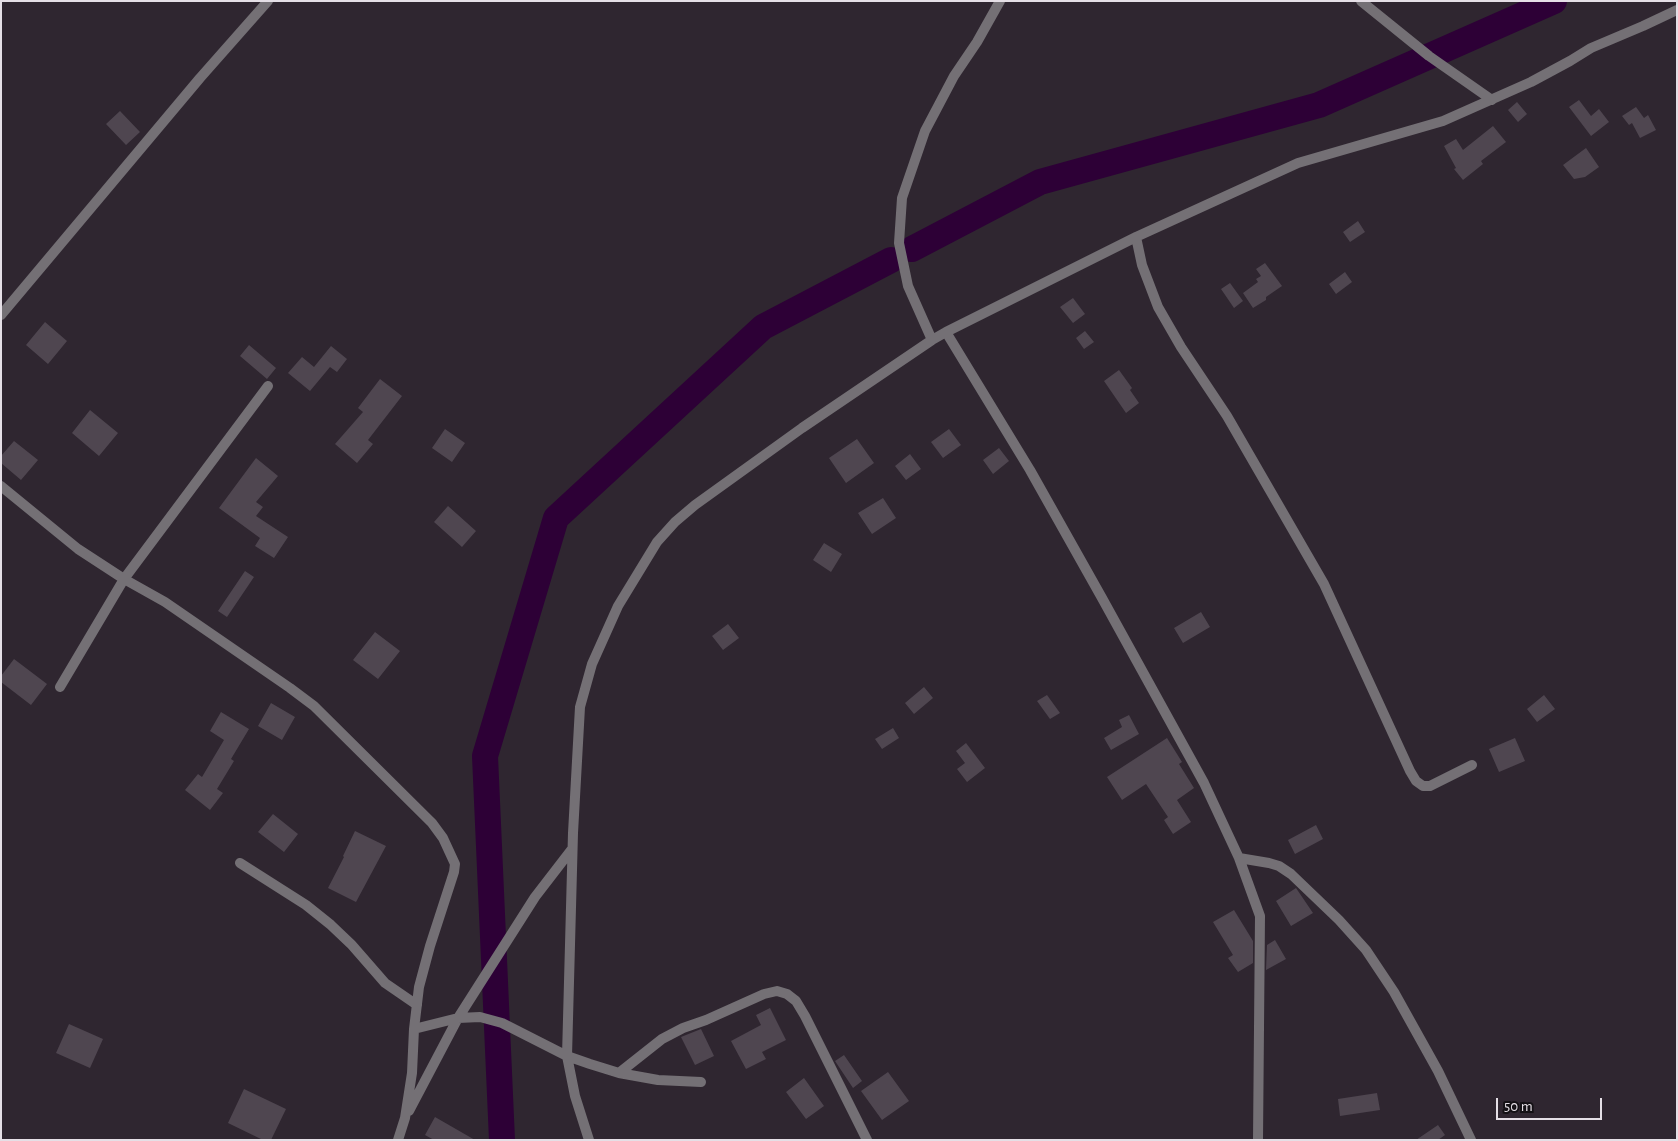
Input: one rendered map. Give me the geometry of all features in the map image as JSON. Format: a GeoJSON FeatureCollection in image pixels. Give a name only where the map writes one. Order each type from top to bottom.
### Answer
{"type":"FeatureCollection","features":[{"type":"Feature","properties":{"kind":"street"},"geometry":{"type":"LineString","coordinates":[[1,314],[200,78],[268,1]]}},
{"type":"Feature","properties":{"kind":"street"},"geometry":{"type":"LineString","coordinates":[[932,340],[908,286],[899,243],[902,198],[925,131],[937,106],[1000,1]]}},
{"type":"Feature","properties":{"kind":"street"},"geometry":{"type":"LineString","coordinates":[[1361,1],[1429,56],[1492,100]]}},
{"type":"Feature","properties":{"kind":"street"},"geometry":{"type":"LineString","coordinates":[[589,1140],[575,1096],[566,1056],[572,849],[580,707],[592,664],[618,606],[657,542],[675,522],[694,505],[802,428],[946,332],[1136,236],[1298,163],[1443,121],[1531,82],[1591,48],[1677,10]]}},
{"type":"Feature","properties":{"kind":"street"},"geometry":{"type":"LineString","coordinates":[[1136,236],[1142,265],[1158,306],[1227,416],[1324,584],[1416,781],[1423,786],[1430,786],[1472,765]]}},
{"type":"Feature","properties":{"kind":"street"},"geometry":{"type":"LineString","coordinates":[[946,332],[1030,470],[1102,598],[1204,783],[1239,858],[1260,916],[1258,1140]]}},
{"type":"Feature","properties":{"kind":"street"},"geometry":{"type":"LineString","coordinates":[[60,687],[124,580],[268,386]]}},
{"type":"Feature","properties":{"kind":"street"},"geometry":{"type":"LineString","coordinates":[[1,486],[78,550],[124,580],[165,602],[314,706],[432,823],[442,838],[455,864],[454,872],[419,987],[414,1029],[412,1073],[405,1118],[398,1140]]}},
{"type":"Feature","properties":{"kind":"street"},"geometry":{"type":"LineString","coordinates":[[405,1118],[458,1018],[534,897],[572,849]]}},
{"type":"Feature","properties":{"kind":"street"},"geometry":{"type":"LineString","coordinates":[[1239,858],[1279,866],[1291,874],[1339,920],[1366,950],[1394,992],[1438,1071],[1471,1140]]}},
{"type":"Feature","properties":{"kind":"street"},"geometry":{"type":"LineString","coordinates":[[240,863],[330,924],[351,944],[385,983],[417,1005]]}},
{"type":"Feature","properties":{"kind":"street"},"geometry":{"type":"LineString","coordinates":[[620,1072],[662,1038],[764,994],[777,991],[787,994],[796,1001],[867,1140]]}},
{"type":"Feature","properties":{"kind":"street"},"geometry":{"type":"LineString","coordinates":[[414,1029],[458,1018],[480,1017],[502,1023],[566,1056],[620,1072],[658,1080],[701,1082]]}},
{"type":"Feature","properties":{"kind":"building"},"geometry":{"type":"Polygon","coordinates":[[[1579,100],[1591,116],[1599,109],[1609,122],[1591,136],[1569,107],[1579,100]]]}},
{"type":"Feature","properties":{"kind":"building"},"geometry":{"type":"Polygon","coordinates":[[[1517,102],[1527,114],[1518,122],[1508,110],[1517,102]]]}},
{"type":"Feature","properties":{"kind":"building"},"geometry":{"type":"Polygon","coordinates":[[[1636,107],[1644,118],[1648,115],[1656,130],[1640,138],[1632,123],[1629,125],[1622,116],[1636,107]]]}},
{"type":"Feature","properties":{"kind":"building"},"geometry":{"type":"Polygon","coordinates":[[[120,111],[140,132],[126,145],[106,124],[120,111]]]}},
{"type":"Feature","properties":{"kind":"building"},"geometry":{"type":"Polygon","coordinates":[[[1493,126],[1506,142],[1481,161],[1483,164],[1463,180],[1454,169],[1456,168],[1444,146],[1456,139],[1463,150],[1493,126]]]}},
{"type":"Feature","properties":{"kind":"building"},"geometry":{"type":"Polygon","coordinates":[[[1586,148],[1599,167],[1585,177],[1574,179],[1563,165],[1586,148]]]}},
{"type":"Feature","properties":{"kind":"building"},"geometry":{"type":"Polygon","coordinates":[[[1358,221],[1365,232],[1350,242],[1343,232],[1358,221]]]}},
{"type":"Feature","properties":{"kind":"building"},"geometry":{"type":"Polygon","coordinates":[[[1265,263],[1282,286],[1253,308],[1243,293],[1258,282],[1256,279],[1261,276],[1256,269],[1265,263]]]}},
{"type":"Feature","properties":{"kind":"building"},"geometry":{"type":"Polygon","coordinates":[[[1345,272],[1352,282],[1336,294],[1329,284],[1345,272]]]}},
{"type":"Feature","properties":{"kind":"building"},"geometry":{"type":"Polygon","coordinates":[[[1230,283],[1243,301],[1234,308],[1221,289],[1230,283]]]}},
{"type":"Feature","properties":{"kind":"building"},"geometry":{"type":"Polygon","coordinates":[[[1073,298],[1085,314],[1073,323],[1060,307],[1073,298]]]}},
{"type":"Feature","properties":{"kind":"building"},"geometry":{"type":"Polygon","coordinates":[[[45,322],[67,341],[48,364],[26,345],[45,322]]]}},
{"type":"Feature","properties":{"kind":"building"},"geometry":{"type":"Polygon","coordinates":[[[1085,331],[1094,342],[1084,349],[1076,338],[1085,331]]]}},
{"type":"Feature","properties":{"kind":"building"},"geometry":{"type":"Polygon","coordinates":[[[249,345],[276,368],[267,379],[240,356],[249,345]]]}},
{"type":"Feature","properties":{"kind":"building"},"geometry":{"type":"Polygon","coordinates":[[[331,346],[347,359],[337,372],[330,367],[310,391],[288,373],[302,357],[314,367],[331,346]]]}},
{"type":"Feature","properties":{"kind":"building"},"geometry":{"type":"Polygon","coordinates":[[[1119,370],[1132,388],[1130,390],[1139,403],[1126,413],[1104,381],[1119,370]]]}},
{"type":"Feature","properties":{"kind":"building"},"geometry":{"type":"Polygon","coordinates":[[[380,379],[402,396],[368,440],[373,444],[357,463],[335,444],[363,412],[358,408],[380,379]]]}},
{"type":"Feature","properties":{"kind":"building"},"geometry":{"type":"Polygon","coordinates":[[[90,410],[118,433],[99,456],[72,433],[90,410]]]}},
{"type":"Feature","properties":{"kind":"building"},"geometry":{"type":"Polygon","coordinates":[[[445,429],[465,443],[452,462],[432,448],[445,429]]]}},
{"type":"Feature","properties":{"kind":"building"},"geometry":{"type":"Polygon","coordinates":[[[949,429],[961,445],[943,458],[931,442],[949,429]]]}},
{"type":"Feature","properties":{"kind":"building"},"geometry":{"type":"Polygon","coordinates":[[[857,439],[874,463],[846,483],[829,458],[857,439]]]}},
{"type":"Feature","properties":{"kind":"building"},"geometry":{"type":"Polygon","coordinates":[[[14,441],[38,460],[21,480],[1,463],[1,456],[14,441]]]}},
{"type":"Feature","properties":{"kind":"building"},"geometry":{"type":"Polygon","coordinates":[[[999,448],[1009,461],[993,474],[983,460],[999,448]]]}},
{"type":"Feature","properties":{"kind":"building"},"geometry":{"type":"Polygon","coordinates":[[[910,454],[921,469],[906,480],[895,466],[910,454]]]}},
{"type":"Feature","properties":{"kind":"building"},"geometry":{"type":"Polygon","coordinates":[[[256,458],[278,476],[256,502],[263,507],[256,516],[288,537],[274,558],[255,546],[260,538],[219,508],[256,458]]]}},
{"type":"Feature","properties":{"kind":"building"},"geometry":{"type":"Polygon","coordinates":[[[883,498],[896,518],[872,534],[858,513],[883,498]]]}},
{"type":"Feature","properties":{"kind":"building"},"geometry":{"type":"Polygon","coordinates":[[[448,506],[476,531],[462,547],[434,522],[448,506]]]}},
{"type":"Feature","properties":{"kind":"building"},"geometry":{"type":"Polygon","coordinates":[[[824,543],[842,554],[831,572],[813,560],[824,543]]]}},
{"type":"Feature","properties":{"kind":"building"},"geometry":{"type":"Polygon","coordinates":[[[245,571],[254,577],[227,617],[218,611],[245,571]]]}},
{"type":"Feature","properties":{"kind":"building"},"geometry":{"type":"Polygon","coordinates":[[[1201,612],[1210,627],[1183,643],[1174,628],[1201,612]]]}},
{"type":"Feature","properties":{"kind":"building"},"geometry":{"type":"Polygon","coordinates":[[[728,624],[739,638],[723,650],[712,636],[728,624]]]}},
{"type":"Feature","properties":{"kind":"building"},"geometry":{"type":"Polygon","coordinates":[[[375,632],[400,651],[378,679],[353,660],[375,632]]]}},
{"type":"Feature","properties":{"kind":"building"},"geometry":{"type":"Polygon","coordinates":[[[14,659],[47,684],[31,705],[1,682],[1,676],[14,659]]]}},
{"type":"Feature","properties":{"kind":"building"},"geometry":{"type":"Polygon","coordinates":[[[924,687],[933,698],[914,714],[905,703],[924,687]]]}},
{"type":"Feature","properties":{"kind":"building"},"geometry":{"type":"Polygon","coordinates":[[[1047,695],[1060,713],[1050,719],[1037,701],[1047,695]]]}},
{"type":"Feature","properties":{"kind":"building"},"geometry":{"type":"Polygon","coordinates":[[[1544,695],[1555,709],[1537,722],[1527,709],[1544,695]]]}},
{"type":"Feature","properties":{"kind":"building"},"geometry":{"type":"Polygon","coordinates":[[[271,703],[295,717],[282,740],[258,726],[271,703]]]}},
{"type":"Feature","properties":{"kind":"building"},"geometry":{"type":"Polygon","coordinates":[[[221,712],[249,729],[231,759],[234,761],[217,789],[223,793],[210,810],[185,790],[198,774],[202,777],[224,740],[210,731],[221,712]]]}},
{"type":"Feature","properties":{"kind":"building"},"geometry":{"type":"Polygon","coordinates":[[[1129,715],[1139,734],[1111,750],[1104,738],[1122,727],[1119,720],[1129,715]]]}},
{"type":"Feature","properties":{"kind":"building"},"geometry":{"type":"Polygon","coordinates":[[[893,728],[899,738],[882,749],[875,739],[893,728]]]}},
{"type":"Feature","properties":{"kind":"building"},"geometry":{"type":"Polygon","coordinates":[[[1167,738],[1182,762],[1179,764],[1194,788],[1177,800],[1191,822],[1173,834],[1164,820],[1168,817],[1146,784],[1122,800],[1107,777],[1167,738]]]}},
{"type":"Feature","properties":{"kind":"building"},"geometry":{"type":"Polygon","coordinates":[[[1515,738],[1525,761],[1499,772],[1489,749],[1515,738]]]}},
{"type":"Feature","properties":{"kind":"building"},"geometry":{"type":"Polygon","coordinates":[[[966,743],[985,768],[967,782],[957,769],[965,763],[956,751],[966,743]]]}},
{"type":"Feature","properties":{"kind":"building"},"geometry":{"type":"Polygon","coordinates":[[[273,814],[298,834],[284,852],[258,832],[273,814]]]}},
{"type":"Feature","properties":{"kind":"building"},"geometry":{"type":"Polygon","coordinates":[[[1316,825],[1323,839],[1295,854],[1288,840],[1316,825]]]}},
{"type":"Feature","properties":{"kind":"building"},"geometry":{"type":"Polygon","coordinates":[[[355,831],[386,846],[356,902],[328,888],[355,831]]]}},
{"type":"Feature","properties":{"kind":"building"},"geometry":{"type":"Polygon","coordinates":[[[1296,888],[1313,913],[1291,926],[1276,901],[1296,888]]]}},
{"type":"Feature","properties":{"kind":"building"},"geometry":{"type":"Polygon","coordinates":[[[1234,910],[1253,941],[1253,963],[1238,972],[1228,958],[1233,955],[1213,922],[1234,910]]]}},
{"type":"Feature","properties":{"kind":"building"},"geometry":{"type":"Polygon","coordinates":[[[1275,940],[1286,959],[1266,970],[1267,945],[1275,940]]]}},
{"type":"Feature","properties":{"kind":"building"},"geometry":{"type":"Polygon","coordinates":[[[770,1008],[786,1040],[762,1052],[766,1059],[746,1069],[731,1041],[761,1025],[756,1015],[770,1008]]]}},
{"type":"Feature","properties":{"kind":"building"},"geometry":{"type":"Polygon","coordinates":[[[69,1024],[103,1039],[90,1068],[56,1053],[69,1024]]]}},
{"type":"Feature","properties":{"kind":"building"},"geometry":{"type":"Polygon","coordinates":[[[701,1029],[714,1056],[695,1065],[681,1037],[701,1029]]]}},
{"type":"Feature","properties":{"kind":"building"},"geometry":{"type":"Polygon","coordinates":[[[844,1055],[862,1081],[853,1088],[835,1061],[844,1055]]]}},
{"type":"Feature","properties":{"kind":"building"},"geometry":{"type":"Polygon","coordinates":[[[888,1072],[909,1101],[882,1120],[861,1091],[888,1072]]]}},
{"type":"Feature","properties":{"kind":"building"},"geometry":{"type":"Polygon","coordinates":[[[804,1078],[824,1106],[806,1119],[786,1092],[804,1078]]]}},
{"type":"Feature","properties":{"kind":"building"},"geometry":{"type":"Polygon","coordinates":[[[244,1089],[286,1109],[271,1140],[263,1140],[228,1123],[244,1089]]]}},
{"type":"Feature","properties":{"kind":"building"},"geometry":{"type":"Polygon","coordinates":[[[1377,1093],[1380,1110],[1340,1116],[1338,1099],[1377,1093]]]}},
{"type":"Feature","properties":{"kind":"building"},"geometry":{"type":"Polygon","coordinates":[[[435,1117],[475,1140],[434,1140],[425,1135],[435,1117]]]}},
{"type":"Feature","properties":{"kind":"building"},"geometry":{"type":"Polygon","coordinates":[[[1438,1125],[1445,1135],[1438,1140],[1416,1140],[1438,1125]]]}},
{"type":"Feature","properties":{"kind":"waterway"},"geometry":{"type":"LineString","coordinates":[[912,249],[1040,182],[1319,105],[1554,1]]}},
{"type":"Feature","properties":{"kind":"waterway"},"geometry":{"type":"LineString","coordinates":[[502,1140],[485,756],[556,518],[763,327],[891,260]]}}]}
